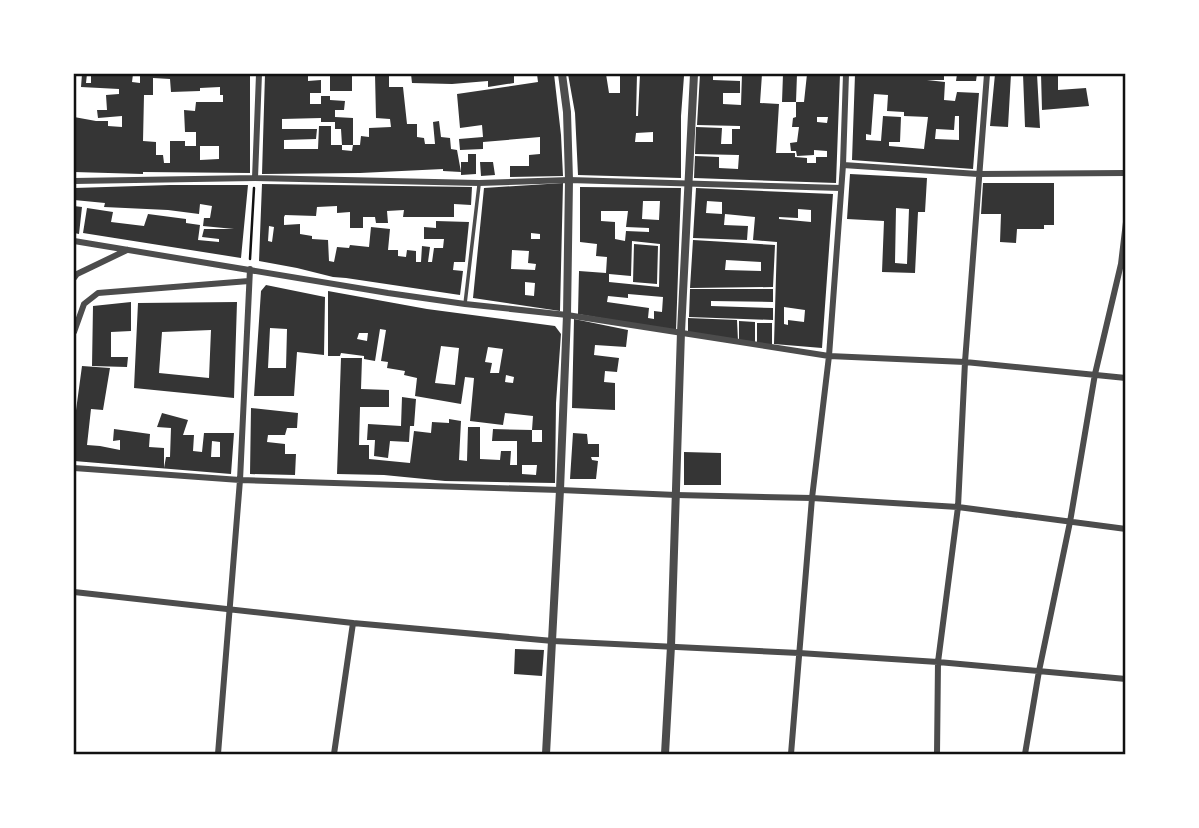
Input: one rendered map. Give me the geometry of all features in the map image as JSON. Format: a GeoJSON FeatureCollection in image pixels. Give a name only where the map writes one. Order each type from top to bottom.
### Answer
{"type":"FeatureCollection","features":[{"type":"Feature","properties":{"kind":"street"},"geometry":{"type":"LineString","coordinates":[[255,178],[259,74]]}},
{"type":"Feature","properties":{"kind":"street"},"geometry":{"type":"LineString","coordinates":[[546,754],[567,315],[569,180],[567,112],[562,74]]}},
{"type":"Feature","properties":{"kind":"street"},"geometry":{"type":"LineString","coordinates":[[666,754],[681,332],[694,74]]}},
{"type":"Feature","properties":{"kind":"street"},"geometry":{"type":"LineString","coordinates":[[791,754],[812,498],[829,356],[843,164],[846,74]]}},
{"type":"Feature","properties":{"kind":"street"},"geometry":{"type":"LineString","coordinates":[[937,754],[938,662],[958,507],[965,362],[987,74]]}},
{"type":"Feature","properties":{"kind":"street"},"geometry":{"type":"LineString","coordinates":[[843,164],[978,174],[1125,173]]}},
{"type":"Feature","properties":{"kind":"street"},"geometry":{"type":"LineString","coordinates":[[74,181],[255,178],[479,183],[569,180],[841,188]]}},
{"type":"Feature","properties":{"kind":"street"},"geometry":{"type":"LineString","coordinates":[[1025,754],[1070,522],[1095,374],[1123,264],[1125,222]]}},
{"type":"Feature","properties":{"kind":"street"},"geometry":{"type":"LineString","coordinates":[[74,240],[388,293],[567,315],[829,356],[965,362],[1125,378]]}},
{"type":"Feature","properties":{"kind":"street"},"geometry":{"type":"LineString","coordinates":[[74,246],[85,242]]}},
{"type":"Feature","properties":{"kind":"street"},"geometry":{"type":"LineString","coordinates":[[74,278],[77,274],[127,250]]}},
{"type":"Feature","properties":{"kind":"street"},"geometry":{"type":"LineString","coordinates":[[218,754],[240,480],[250,269]]}},
{"type":"Feature","properties":{"kind":"street"},"geometry":{"type":"LineString","coordinates":[[74,332],[83,304],[97,293],[249,281]]}},
{"type":"Feature","properties":{"kind":"street"},"geometry":{"type":"LineString","coordinates":[[74,468],[240,480],[812,498],[958,507],[1125,529]]}},
{"type":"Feature","properties":{"kind":"street"},"geometry":{"type":"LineString","coordinates":[[74,592],[353,623],[553,641],[938,662],[1125,679]]}},
{"type":"Feature","properties":{"kind":"street"},"geometry":{"type":"LineString","coordinates":[[334,754],[353,623]]}},
{"type":"Feature","properties":{"kind":"lane"},"geometry":{"type":"LineString","coordinates":[[465,304],[479,183]]}},
{"type":"Feature","properties":{"kind":"path"},"geometry":{"type":"LineString","coordinates":[[250,269],[255,178]]}},
{"type":"Feature","properties":{"kind":"building"},"geometry":{"type":"Polygon","coordinates":[[[82,74],[87,74],[86,83],[91,83],[91,74],[133,74],[132,82],[140,83],[140,74],[250,74],[250,173],[74,172],[74,117],[108,121],[108,126],[122,127],[122,116],[98,118],[97,110],[107,110],[106,95],[119,94],[119,89],[81,87],[82,74]],[[153,78],[153,95],[144,95],[143,141],[156,142],[156,155],[163,155],[164,163],[170,163],[170,141],[185,141],[185,146],[196,146],[196,132],[185,132],[184,110],[195,111],[196,102],[223,102],[223,95],[220,95],[220,87],[171,92],[170,79],[153,78]],[[200,146],[200,160],[219,159],[219,146],[200,146]]]}},
{"type":"Feature","properties":{"kind":"building"},"geometry":{"type":"Polygon","coordinates":[[[265,74],[308,74],[308,81],[321,80],[321,93],[310,93],[310,104],[321,104],[321,96],[345,101],[344,110],[335,110],[335,117],[353,118],[353,145],[360,145],[361,136],[369,137],[369,128],[391,127],[390,119],[376,118],[375,74],[389,74],[389,87],[403,87],[407,124],[417,124],[417,137],[424,138],[425,144],[435,144],[433,122],[439,121],[441,137],[450,138],[451,149],[457,150],[461,172],[443,169],[262,174],[265,74]],[[321,118],[282,119],[282,129],[317,129],[316,139],[284,140],[284,149],[318,149],[319,126],[331,126],[331,145],[342,145],[341,129],[335,129],[335,122],[321,122],[321,118]],[[342,145],[342,150],[352,151],[353,145],[342,145]]]}},
{"type":"Feature","properties":{"kind":"building"},"geometry":{"type":"Polygon","coordinates":[[[330,74],[352,74],[352,91],[330,91],[330,74]]]}},
{"type":"Feature","properties":{"kind":"building"},"geometry":{"type":"Polygon","coordinates":[[[411,74],[514,74],[514,83],[488,87],[488,81],[412,83],[411,74]]]}},
{"type":"Feature","properties":{"kind":"building"},"geometry":{"type":"Polygon","coordinates":[[[537,74],[554,74],[563,176],[510,177],[510,166],[529,166],[529,155],[540,154],[540,137],[483,142],[483,149],[460,150],[459,139],[483,137],[482,125],[460,128],[457,94],[538,82],[537,74]]]}},
{"type":"Feature","properties":{"kind":"building"},"geometry":{"type":"Polygon","coordinates":[[[568,74],[606,74],[609,93],[620,93],[620,74],[637,74],[636,116],[640,74],[684,76],[681,178],[578,175],[575,113],[568,74]],[[653,132],[636,133],[635,142],[653,142],[653,132]]]}},
{"type":"Feature","properties":{"kind":"building"},"geometry":{"type":"Polygon","coordinates":[[[700,74],[713,74],[713,80],[740,81],[740,93],[723,93],[723,104],[741,105],[742,74],[762,74],[760,103],[779,104],[776,153],[795,153],[795,157],[807,158],[807,163],[816,163],[816,157],[827,157],[827,151],[814,150],[814,155],[797,156],[796,151],[791,151],[790,143],[797,142],[799,127],[792,127],[793,118],[796,117],[796,102],[804,102],[807,74],[840,74],[836,183],[694,178],[695,156],[719,157],[719,168],[738,169],[739,155],[695,154],[696,127],[722,128],[721,144],[732,144],[732,129],[740,129],[740,126],[697,125],[700,74]],[[817,117],[817,122],[827,123],[828,117],[817,117]]]}},
{"type":"Feature","properties":{"kind":"building"},"geometry":{"type":"Polygon","coordinates":[[[783,74],[797,74],[796,102],[782,102],[783,74]]]}},
{"type":"Feature","properties":{"kind":"building"},"geometry":{"type":"Polygon","coordinates":[[[855,74],[950,74],[944,76],[944,80],[927,80],[945,82],[944,100],[955,101],[957,92],[979,93],[973,169],[852,160],[855,74]],[[874,94],[871,135],[866,134],[866,140],[881,141],[883,116],[901,117],[900,142],[889,142],[889,146],[924,149],[928,117],[904,116],[904,112],[887,111],[888,95],[874,94]],[[955,116],[954,130],[936,129],[935,139],[959,140],[959,116],[955,116]]]}},
{"type":"Feature","properties":{"kind":"building"},"geometry":{"type":"Polygon","coordinates":[[[957,74],[977,74],[976,81],[956,81],[957,74]]]}},
{"type":"Feature","properties":{"kind":"building"},"geometry":{"type":"Polygon","coordinates":[[[995,74],[1011,74],[1008,127],[990,126],[995,74]]]}},
{"type":"Feature","properties":{"kind":"building"},"geometry":{"type":"Polygon","coordinates":[[[1023,74],[1037,74],[1040,128],[1025,127],[1023,74]]]}},
{"type":"Feature","properties":{"kind":"building"},"geometry":{"type":"Polygon","coordinates":[[[1041,74],[1058,74],[1058,90],[1086,88],[1089,106],[1042,110],[1041,74]]]}},
{"type":"Feature","properties":{"kind":"building"},"geometry":{"type":"Polygon","coordinates":[[[468,154],[476,154],[476,174],[461,175],[461,162],[468,162],[468,154]]]}},
{"type":"Feature","properties":{"kind":"building"},"geometry":{"type":"Polygon","coordinates":[[[480,162],[493,162],[495,175],[481,176],[480,162]]]}},
{"type":"Feature","properties":{"kind":"building"},"geometry":{"type":"Polygon","coordinates":[[[850,174],[927,178],[925,212],[918,212],[915,273],[882,272],[884,221],[847,219],[850,174]],[[896,208],[895,263],[907,264],[909,209],[896,208]]]}},
{"type":"Feature","properties":{"kind":"building"},"geometry":{"type":"Polygon","coordinates":[[[563,183],[560,311],[473,298],[484,188],[563,183]],[[531,233],[531,239],[540,239],[540,234],[531,233]],[[512,250],[511,269],[535,270],[536,264],[528,263],[529,251],[512,250]],[[525,282],[525,295],[534,296],[535,283],[525,282]]]}},
{"type":"Feature","properties":{"kind":"building"},"geometry":{"type":"Polygon","coordinates":[[[983,183],[1054,183],[1054,225],[1044,225],[1044,229],[1017,229],[1016,243],[1000,242],[1001,214],[981,214],[983,183]]]}},
{"type":"Feature","properties":{"kind":"building"},"geometry":{"type":"Polygon","coordinates":[[[262,184],[472,187],[471,205],[454,204],[454,217],[403,217],[404,210],[387,211],[388,223],[376,223],[375,217],[363,217],[363,228],[350,228],[350,212],[337,213],[337,206],[317,207],[316,216],[284,217],[284,225],[300,224],[300,234],[312,236],[312,239],[328,240],[329,261],[334,262],[337,247],[369,247],[371,227],[390,229],[388,250],[398,250],[398,256],[406,257],[407,250],[416,251],[416,262],[421,262],[422,246],[430,247],[428,262],[432,262],[434,248],[443,248],[444,239],[424,239],[424,227],[436,228],[436,221],[469,222],[465,262],[454,262],[453,270],[463,271],[460,295],[333,277],[259,261],[262,184]],[[269,226],[268,241],[272,242],[274,227],[269,226]]]}},
{"type":"Feature","properties":{"kind":"building"},"geometry":{"type":"Polygon","coordinates":[[[248,185],[241,258],[83,233],[87,208],[113,212],[111,222],[144,226],[148,214],[186,219],[186,223],[200,225],[198,240],[219,242],[219,239],[202,237],[204,229],[234,229],[203,226],[204,218],[210,218],[212,206],[200,204],[199,214],[104,207],[105,203],[74,200],[74,188],[248,185]]]}},
{"type":"Feature","properties":{"kind":"building"},"geometry":{"type":"Polygon","coordinates":[[[580,187],[681,188],[676,331],[578,314],[579,271],[606,273],[607,257],[596,256],[597,244],[580,242],[580,187]],[[643,201],[642,219],[659,220],[660,201],[643,201]],[[601,211],[601,221],[615,222],[615,239],[625,241],[626,231],[649,232],[649,228],[626,227],[628,211],[601,211]],[[632,241],[631,276],[609,274],[609,282],[659,287],[660,244],[632,241]],[[628,294],[628,298],[608,296],[607,302],[649,308],[648,318],[654,319],[654,311],[662,312],[663,297],[628,294]]]}},
{"type":"Feature","properties":{"kind":"building"},"geometry":{"type":"Polygon","coordinates":[[[696,188],[833,194],[822,348],[774,344],[777,242],[753,240],[755,217],[725,214],[724,225],[748,226],[747,240],[693,238],[696,188]],[[707,201],[706,213],[722,214],[722,202],[707,201]],[[798,209],[798,218],[779,219],[811,222],[811,210],[798,209]],[[784,307],[784,324],[788,325],[788,320],[804,322],[805,310],[784,307]]]}},
{"type":"Feature","properties":{"kind":"building"},"geometry":{"type":"Polygon","coordinates":[[[74,206],[82,207],[79,234],[74,233],[74,206]]]}},
{"type":"Feature","properties":{"kind":"building"},"geometry":{"type":"Polygon","coordinates":[[[693,240],[775,245],[773,287],[690,288],[693,240]],[[726,260],[725,270],[761,271],[761,262],[726,260]]]}},
{"type":"Feature","properties":{"kind":"building"},"geometry":{"type":"Polygon","coordinates":[[[634,244],[658,246],[657,284],[633,282],[634,244]]]}},
{"type":"Feature","properties":{"kind":"building"},"geometry":{"type":"Polygon","coordinates":[[[266,285],[325,297],[324,355],[297,352],[294,396],[254,396],[261,291],[266,285]],[[270,328],[268,368],[286,368],[287,329],[270,328]]]}},
{"type":"Feature","properties":{"kind":"building"},"geometry":{"type":"Polygon","coordinates":[[[690,289],[773,289],[773,302],[711,301],[711,306],[773,308],[773,320],[689,317],[690,289]]]}},
{"type":"Feature","properties":{"kind":"building"},"geometry":{"type":"Polygon","coordinates":[[[328,291],[427,309],[555,326],[561,334],[556,403],[555,483],[445,481],[337,474],[341,358],[362,358],[361,389],[389,390],[389,407],[360,407],[359,445],[369,445],[369,459],[410,463],[414,431],[431,433],[432,422],[449,423],[449,419],[461,421],[459,460],[467,461],[468,427],[480,427],[480,459],[500,460],[501,451],[511,451],[510,465],[517,465],[517,441],[492,441],[493,429],[532,430],[533,416],[505,413],[503,425],[470,421],[474,378],[465,377],[461,404],[415,396],[417,378],[404,375],[405,371],[387,368],[388,362],[381,361],[386,330],[380,329],[375,361],[364,359],[364,356],[341,353],[340,356],[328,356],[328,291]],[[359,333],[357,339],[367,341],[368,333],[359,333]],[[441,346],[435,383],[455,385],[459,348],[441,346]],[[488,347],[485,362],[492,363],[490,373],[499,373],[503,349],[488,347]],[[506,375],[505,382],[513,383],[514,377],[506,375]],[[532,430],[532,442],[542,442],[542,430],[532,430]],[[522,465],[522,474],[536,475],[537,465],[522,465]]]}},
{"type":"Feature","properties":{"kind":"building"},"geometry":{"type":"Polygon","coordinates":[[[131,302],[131,331],[111,332],[111,357],[128,357],[127,367],[92,366],[93,306],[131,302]]]}},
{"type":"Feature","properties":{"kind":"building"},"geometry":{"type":"Polygon","coordinates":[[[237,302],[234,398],[134,388],[138,303],[237,302]],[[211,330],[162,332],[159,373],[209,378],[211,330]]]}},
{"type":"Feature","properties":{"kind":"building"},"geometry":{"type":"Polygon","coordinates":[[[688,318],[737,320],[738,341],[688,334],[688,318]]]}},
{"type":"Feature","properties":{"kind":"building"},"geometry":{"type":"Polygon","coordinates":[[[574,319],[628,330],[626,347],[595,345],[594,355],[619,358],[617,372],[605,371],[604,382],[615,383],[615,410],[572,408],[574,319]]]}},
{"type":"Feature","properties":{"kind":"building"},"geometry":{"type":"Polygon","coordinates":[[[739,321],[755,322],[755,343],[739,340],[739,321]]]}},
{"type":"Feature","properties":{"kind":"building"},"geometry":{"type":"Polygon","coordinates":[[[757,323],[772,323],[772,344],[757,344],[757,323]]]}},
{"type":"Feature","properties":{"kind":"building"},"geometry":{"type":"Polygon","coordinates":[[[82,366],[110,368],[103,410],[91,409],[87,445],[120,450],[120,440],[113,441],[114,429],[150,434],[149,447],[164,448],[164,468],[166,457],[170,457],[171,428],[157,427],[162,413],[188,420],[183,435],[194,435],[193,451],[202,452],[204,433],[234,433],[231,474],[74,461],[74,425],[82,366]],[[212,441],[211,457],[220,457],[220,442],[212,441]]]}},
{"type":"Feature","properties":{"kind":"building"},"geometry":{"type":"Polygon","coordinates":[[[402,397],[416,399],[414,426],[410,426],[409,442],[390,441],[388,458],[374,456],[375,440],[367,440],[368,424],[401,426],[402,397]]]}},
{"type":"Feature","properties":{"kind":"building"},"geometry":{"type":"Polygon","coordinates":[[[251,408],[298,413],[297,428],[287,428],[285,435],[268,435],[267,442],[285,444],[285,454],[296,454],[295,475],[250,474],[251,408]]]}},
{"type":"Feature","properties":{"kind":"building"},"geometry":{"type":"Polygon","coordinates":[[[573,433],[587,434],[588,444],[599,444],[599,457],[591,457],[592,460],[598,461],[596,479],[570,479],[573,433]]]}},
{"type":"Feature","properties":{"kind":"building"},"geometry":{"type":"Polygon","coordinates":[[[684,452],[721,453],[721,485],[684,485],[684,452]]]}},
{"type":"Feature","properties":{"kind":"building"},"geometry":{"type":"Polygon","coordinates":[[[515,649],[544,650],[542,676],[514,674],[515,649]]]}}]}
